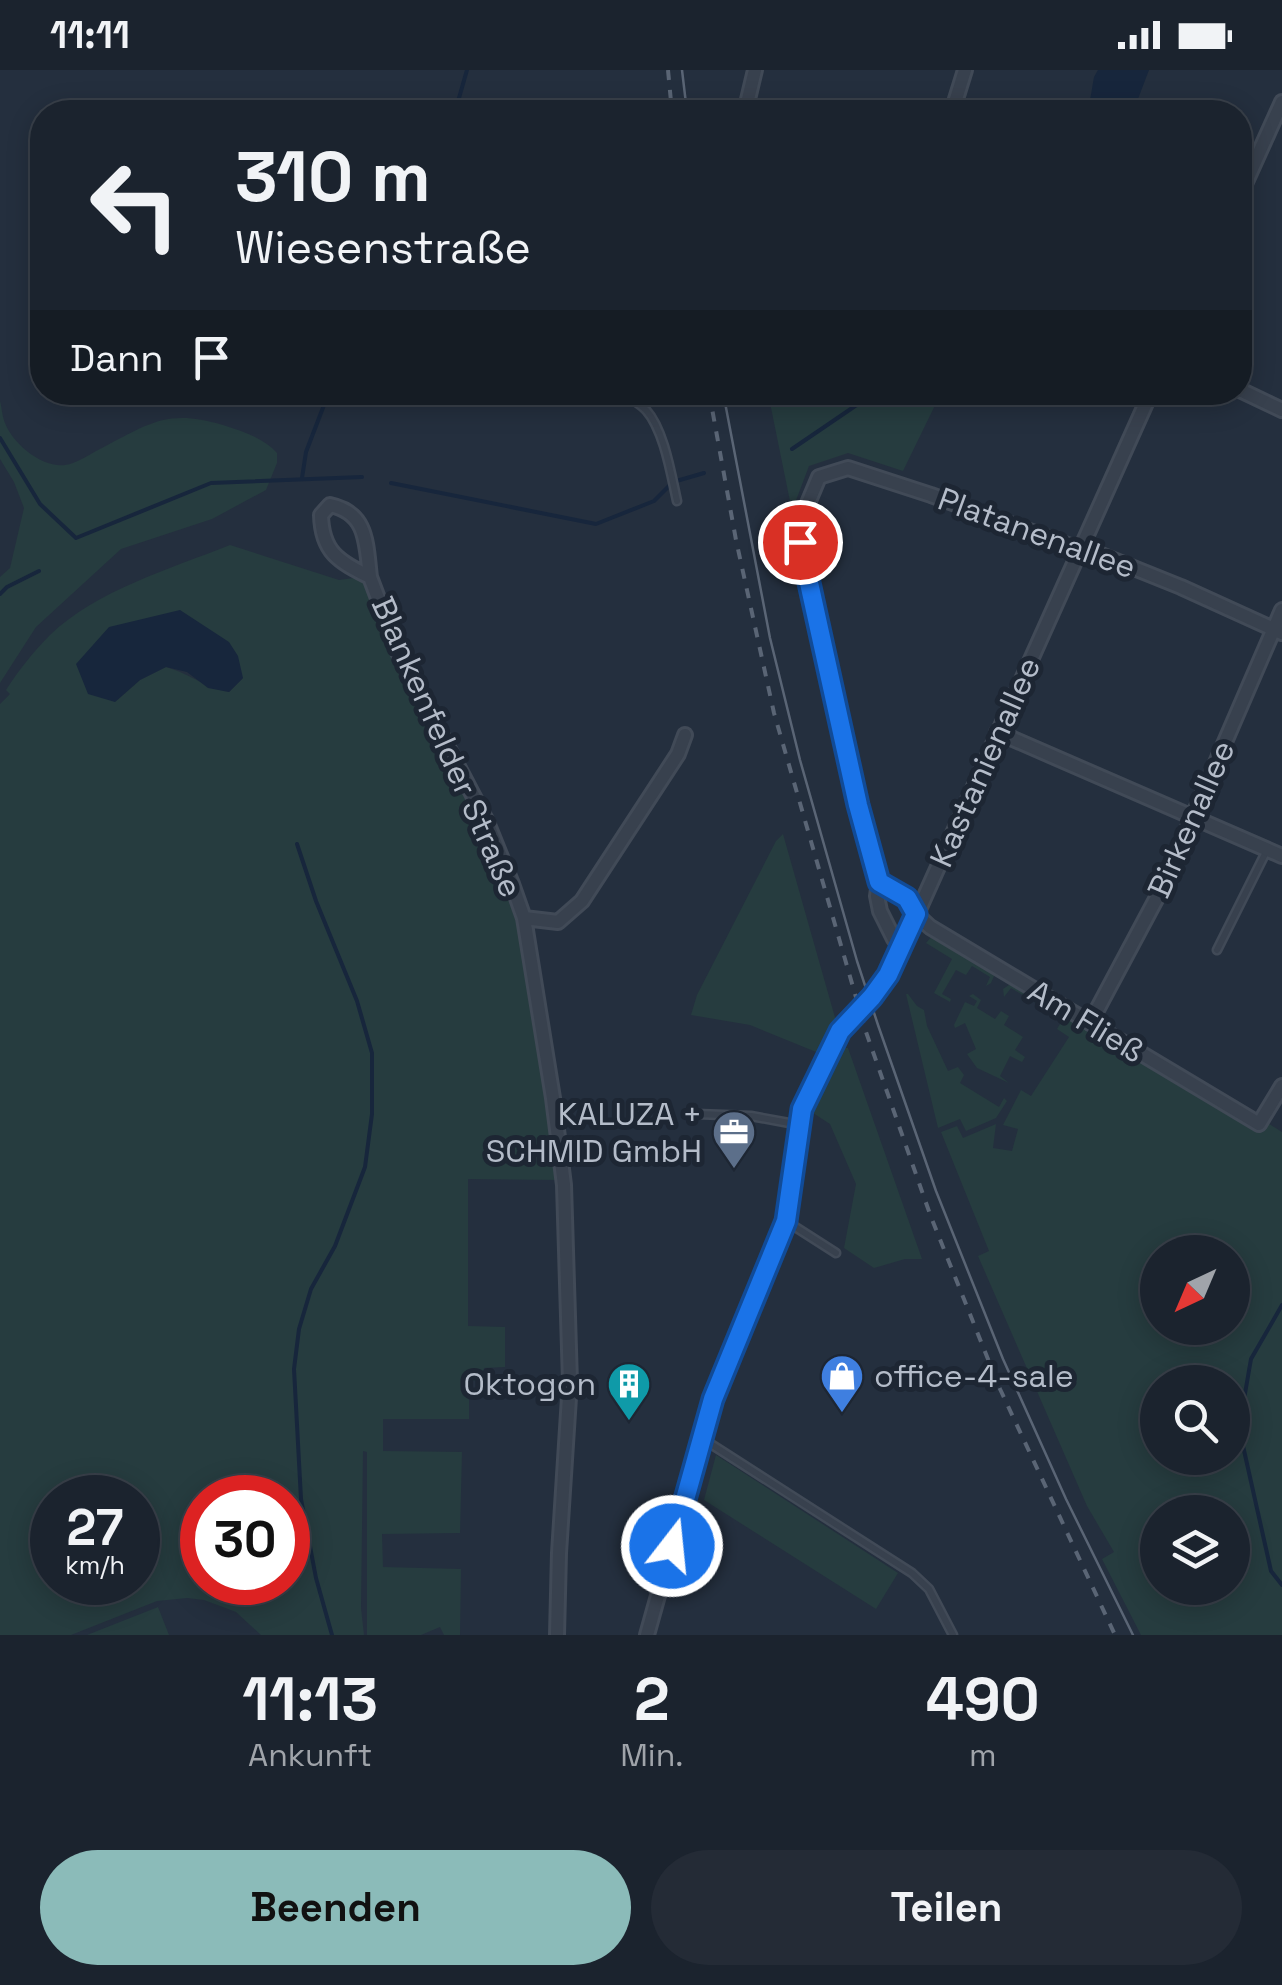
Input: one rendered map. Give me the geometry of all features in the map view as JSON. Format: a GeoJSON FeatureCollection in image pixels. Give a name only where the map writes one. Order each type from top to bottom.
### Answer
{"type":"FeatureCollection","features":[{"type":"Feature","properties":{"kind":"street"},"geometry":{"type":"LineString","coordinates":[[748,100],[755,70]]}},
{"type":"Feature","properties":{"kind":"street"},"geometry":{"type":"LineString","coordinates":[[956,100],[965,70]]}},
{"type":"Feature","properties":{"kind":"street"},"geometry":{"type":"LineString","coordinates":[[1252,172],[1278,122],[1282,102]]}},
{"type":"Feature","properties":{"kind":"street"},"geometry":{"type":"LineString","coordinates":[[1252,396],[1282,410]]}},
{"type":"Feature","properties":{"kind":"street","name":"Kastanienallee"},"geometry":{"type":"LineString","coordinates":[[647,1635],[713,1399],[786,1221],[802,1109],[840,1031],[872,997],[903,945],[1145,405]]}},
{"type":"Feature","properties":{"kind":"street","name":"Platanenallee"},"geometry":{"type":"LineString","coordinates":[[879,882],[858,805],[800,542],[806,508],[819,477],[848,468],[931,494],[1094,552],[1278,631]]}},
{"type":"Feature","properties":{"kind":"street","name":"Blankenfelder Straße"},"geometry":{"type":"LineString","coordinates":[[370,577],[334,557],[321,535],[321,514],[330,505],[346,508],[359,521],[370,577],[399,654],[486,820],[524,918],[564,1186],[570,1382],[557,1635]]}},
{"type":"Feature","properties":{"kind":"street","name":"Birkenallee"},"geometry":{"type":"LineString","coordinates":[[1090,1023],[1161,890],[1278,631],[1282,610]]}},
{"type":"Feature","properties":{"kind":"street"},"geometry":{"type":"LineString","coordinates":[[997,732],[1282,856]]}},
{"type":"Feature","properties":{"kind":"street","name":"Blankenfelder Straße"},"geometry":{"type":"LineString","coordinates":[[524,918],[558,922],[582,901],[678,754],[684,735]]}},
{"type":"Feature","properties":{"kind":"street"},"geometry":{"type":"LineString","coordinates":[[879,882],[880,910],[894,939],[903,945]]}},
{"type":"Feature","properties":{"kind":"street","name":"Am Fließ"},"geometry":{"type":"LineString","coordinates":[[879,882],[907,898],[930,928],[1259,1124],[1282,1086]]}},
{"type":"Feature","properties":{"kind":"lane"},"geometry":{"type":"LineString","coordinates":[[641,405],[649,414],[665,453],[677,501]]}},
{"type":"Feature","properties":{"kind":"lane"},"geometry":{"type":"LineString","coordinates":[[1218,950],[1267,849]]}},
{"type":"Feature","properties":{"kind":"lane"},"geometry":{"type":"LineString","coordinates":[[698,1114],[751,1116],[800,1126]]}},
{"type":"Feature","properties":{"kind":"lane"},"geometry":{"type":"LineString","coordinates":[[786,1221],[836,1253]]}},
{"type":"Feature","properties":{"kind":"lane"},"geometry":{"type":"LineString","coordinates":[[702,1439],[912,1573],[929,1590],[953,1635]]}},
{"type":"Feature","properties":{"kind":"green space"},"geometry":{"type":"Polygon","coordinates":[[[0,401],[5,423],[15,439],[47,463],[69,464],[145,426],[187,418],[223,425],[266,443],[277,453],[277,463],[266,490],[212,519],[121,549],[36,627],[0,683],[0,577],[10,568],[24,508],[0,459],[0,401]]]}},
{"type":"Feature","properties":{"kind":"green space"},"geometry":{"type":"Polygon","coordinates":[[[771,405],[935,405],[903,471],[848,453],[809,466],[792,511],[771,405]]]}},
{"type":"Feature","properties":{"kind":"green space"},"geometry":{"type":"Polygon","coordinates":[[[230,545],[339,580],[369,576],[484,821],[521,923],[563,1180],[468,1179],[468,1326],[505,1327],[505,1367],[484,1368],[483,1380],[469,1381],[469,1419],[383,1419],[383,1451],[462,1452],[460,1533],[382,1534],[383,1567],[461,1569],[460,1635],[444,1635],[440,1627],[421,1635],[367,1635],[367,1452],[363,1451],[364,1635],[261,1635],[236,1612],[217,1605],[310,1605],[310,1475],[180,1475],[180,1599],[160,1601],[160,1475],[30,1475],[30,1605],[147,1605],[71,1635],[0,1635],[0,704],[10,694],[6,690],[26,661],[69,619],[112,593],[230,545]],[[180,610],[115,702],[140,680],[166,667],[229,692],[243,678],[180,610]]]}},
{"type":"Feature","properties":{"kind":"green space"},"geometry":{"type":"Polygon","coordinates":[[[783,834],[836,1021],[821,1054],[750,1025],[691,1015],[697,995],[783,834]]]}},
{"type":"Feature","properties":{"kind":"green space"},"geometry":{"type":"Polygon","coordinates":[[[932,936],[991,969],[991,983],[986,986],[990,977],[972,966],[966,975],[956,970],[942,994],[950,1002],[934,993],[952,959],[926,943],[932,936]]]}},
{"type":"Feature","properties":{"kind":"green space"},"geometry":{"type":"Polygon","coordinates":[[[1016,983],[1256,1132],[1269,1124],[1282,1132],[1282,1635],[1141,1635],[1102,1559],[1114,1552],[1087,1506],[978,1256],[989,1251],[941,1132],[957,1126],[963,1138],[996,1124],[993,1148],[1012,1151],[1018,1129],[1003,1125],[1021,1090],[1031,1096],[1069,1037],[1057,1029],[1063,1019],[1011,988],[1004,997],[1003,989],[1016,983]]]}},
{"type":"Feature","properties":{"kind":"green space"},"geometry":{"type":"Polygon","coordinates":[[[906,994],[924,1010],[927,1026],[948,1071],[958,1067],[964,1075],[960,1083],[999,1107],[1004,1098],[1007,1101],[996,1118],[966,1131],[960,1119],[938,1128],[906,994]]]}},
{"type":"Feature","properties":{"kind":"green space"},"geometry":{"type":"Polygon","coordinates":[[[973,994],[981,1000],[977,1008],[995,1019],[1001,1011],[1009,1016],[1004,1025],[1023,1037],[1015,1050],[1025,1057],[1022,1062],[1010,1056],[1000,1076],[1009,1083],[977,1068],[967,1054],[976,1049],[965,1023],[955,1028],[965,1002],[974,1006],[977,1001],[969,996],[973,994]]]}},
{"type":"Feature","properties":{"kind":"green space"},"geometry":{"type":"Polygon","coordinates":[[[843,1048],[848,1048],[922,1259],[905,1259],[874,1268],[844,1248],[856,1184],[830,1124],[813,1113],[843,1048]]]}},
{"type":"Feature","properties":{"kind":"green space"},"geometry":{"type":"Polygon","coordinates":[[[716,1455],[898,1573],[876,1609],[704,1500],[716,1455]]]}},
{"type":"Feature","properties":{"kind":"green space"},"geometry":{"type":"Polygon","coordinates":[[[158,1607],[169,1635],[87,1635],[158,1607]]]}},
{"type":"Feature","properties":{"kind":"water"},"geometry":{"type":"Polygon","coordinates":[[[1098,70],[1149,70],[1138,100],[1090,100],[1098,70]]]}},
{"type":"Feature","properties":{"kind":"water"},"geometry":{"type":"Polygon","coordinates":[[[180,610],[229,642],[238,656],[243,678],[229,692],[208,688],[187,672],[166,667],[140,680],[115,702],[88,694],[76,664],[109,627],[180,610]]]}},
{"type":"Feature","properties":{"kind":"waterway"},"geometry":{"type":"LineString","coordinates":[[458,100],[467,70]]}},
{"type":"Feature","properties":{"kind":"waterway"},"geometry":{"type":"LineString","coordinates":[[302,478],[306,452],[324,405]]}},
{"type":"Feature","properties":{"kind":"waterway"},"geometry":{"type":"LineString","coordinates":[[792,449],[857,405]]}},
{"type":"Feature","properties":{"kind":"waterway"},"geometry":{"type":"LineString","coordinates":[[0,438],[40,504],[76,538],[211,483],[362,477]]}},
{"type":"Feature","properties":{"kind":"waterway"},"geometry":{"type":"LineString","coordinates":[[391,483],[596,524],[654,501],[673,482],[704,473]]}},
{"type":"Feature","properties":{"kind":"waterway"},"geometry":{"type":"LineString","coordinates":[[0,594],[39,571]]}},
{"type":"Feature","properties":{"kind":"waterway"},"geometry":{"type":"LineString","coordinates":[[297,844],[357,1001],[372,1053],[372,1114],[365,1167],[335,1246],[311,1289],[299,1329],[294,1369],[301,1499],[332,1635]]}},
{"type":"Feature","properties":{"kind":"waterway"},"geometry":{"type":"LineString","coordinates":[[1282,1305],[1251,1359],[1239,1428],[1271,1571],[1282,1585]]}},
{"type":"Feature","properties":{"kind":"tram line"},"geometry":{"type":"LineString","coordinates":[[682,70],[686,100]]}},
{"type":"Feature","properties":{"kind":"tram line"},"geometry":{"type":"LineString","coordinates":[[725,405],[770,638],[800,760],[878,1025],[936,1191],[1003,1359],[1133,1635]]}},
{"type":"Feature","properties":{"kind":"railway"},"geometry":{"type":"LineString","coordinates":[[668,70],[671,100]]}},
{"type":"Feature","properties":{"kind":"railway"},"geometry":{"type":"LineString","coordinates":[[711,405],[774,713],[866,1032],[931,1217],[1000,1389],[1115,1635]]}},
{"type":"Feature","properties":{"kind":"place","name":"KALUZA + SCHMID GmbH"},"geometry":{"type":"Point","coordinates":[734,1170]}},
{"type":"Feature","properties":{"kind":"place","name":"office-4-sale"},"geometry":{"type":"Point","coordinates":[842,1414]}},
{"type":"Feature","properties":{"kind":"place","name":"Oktogon"},"geometry":{"type":"Point","coordinates":[629,1422]}},
{"type":"Feature","properties":{"kind":"route"},"geometry":{"type":"LineString","coordinates":[[672,1546],[713,1399],[786,1221],[802,1109],[840,1031],[888,975],[916,914],[907,898],[879,882],[858,805],[800,542]]}}]}
